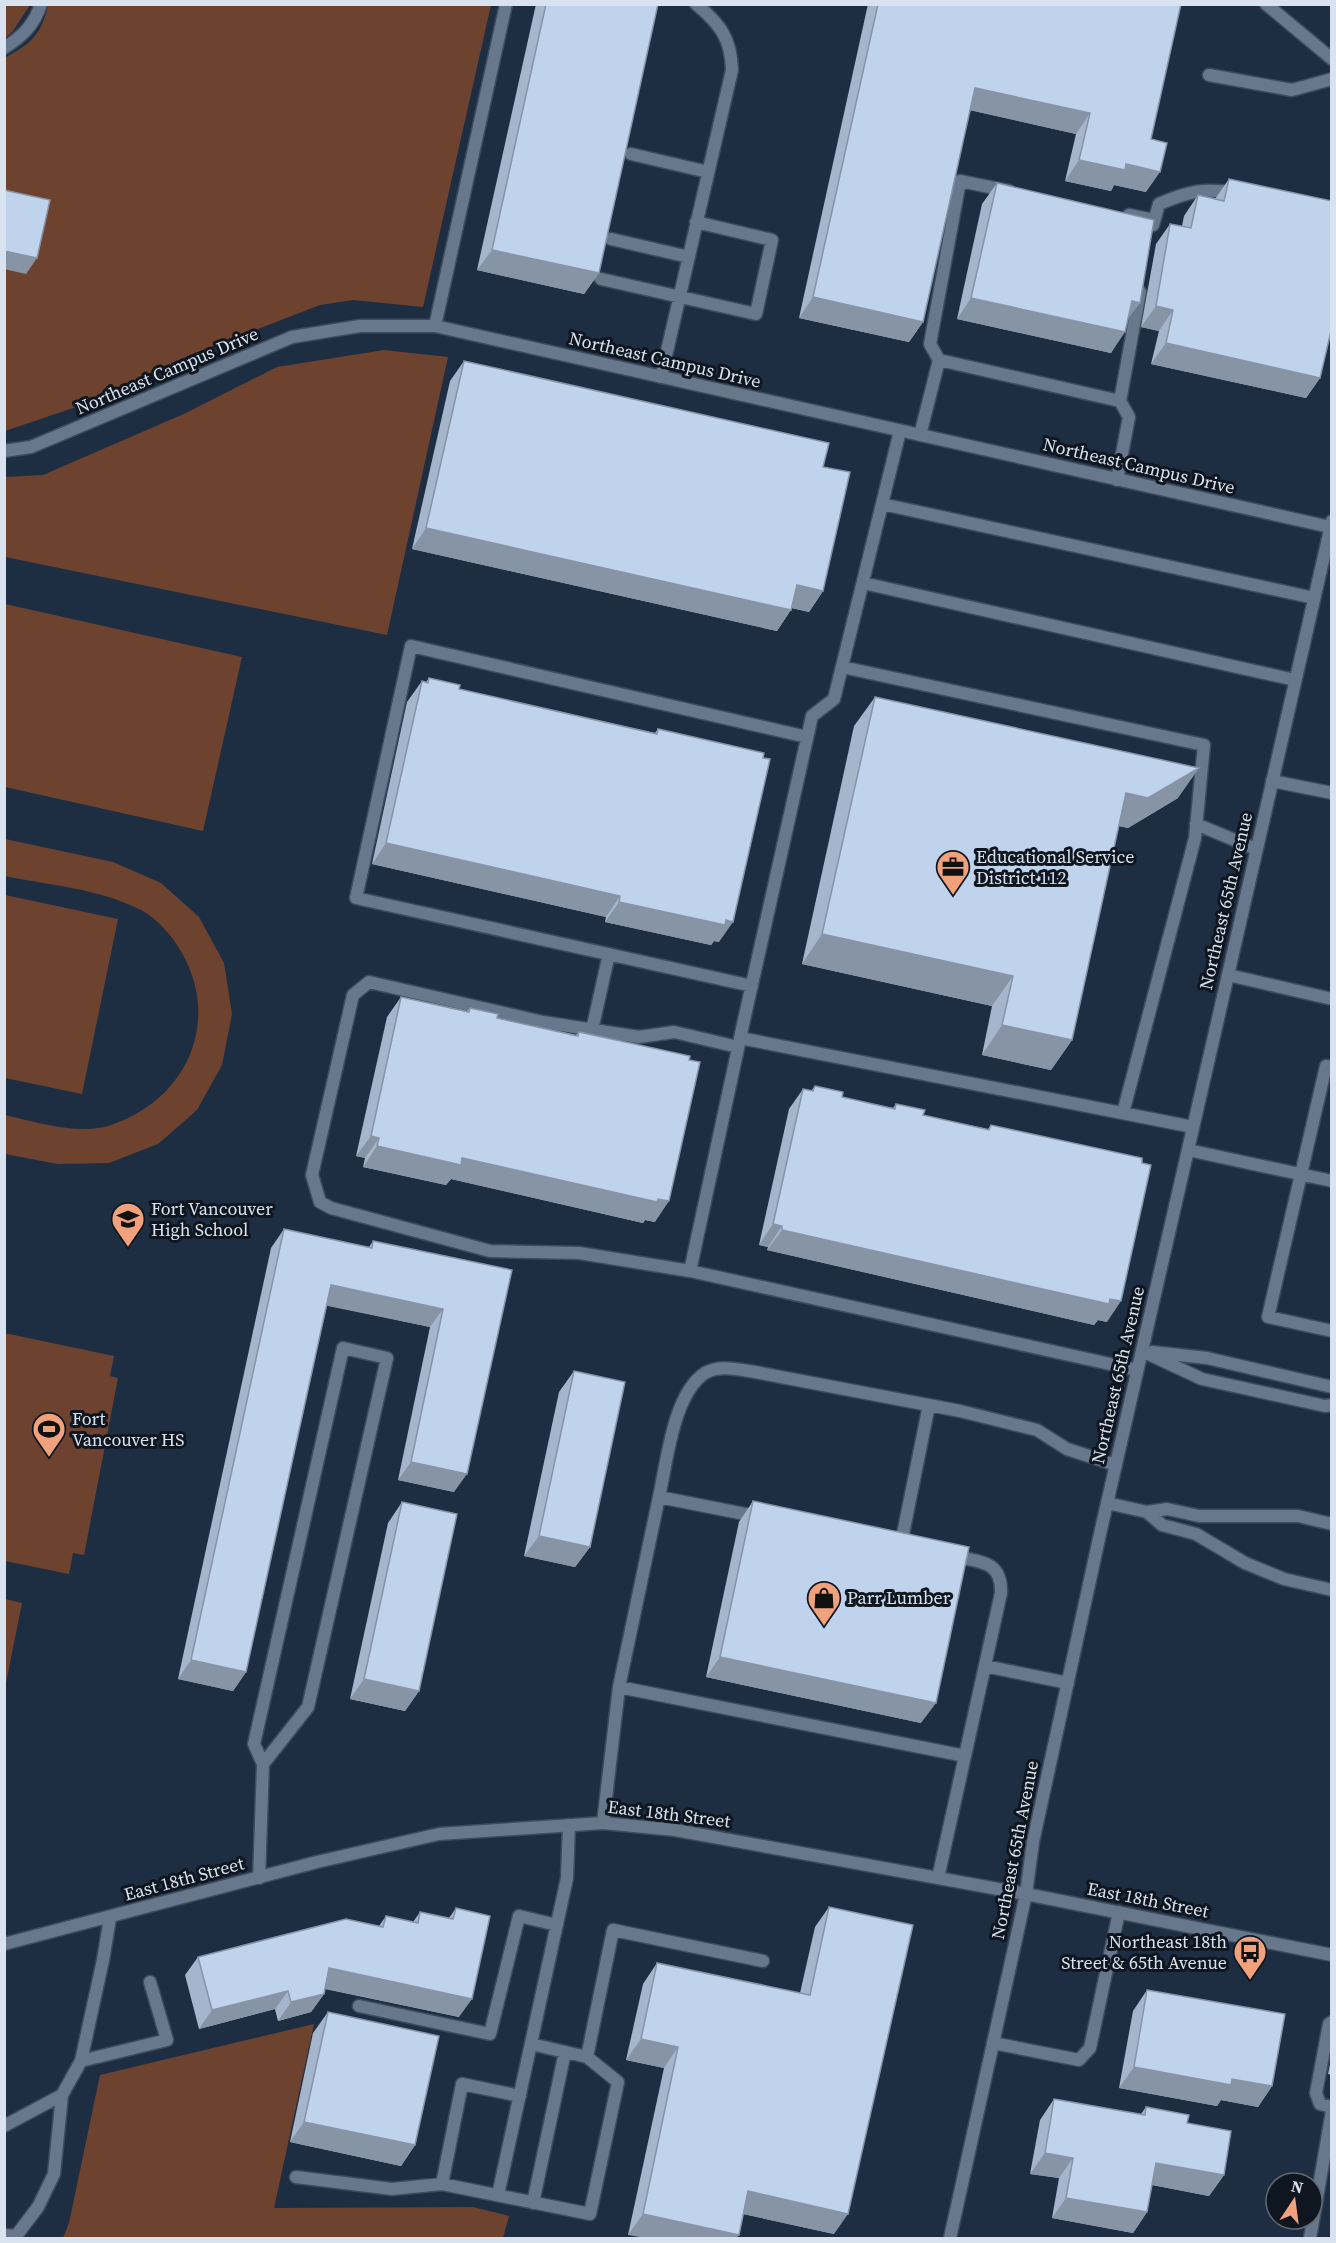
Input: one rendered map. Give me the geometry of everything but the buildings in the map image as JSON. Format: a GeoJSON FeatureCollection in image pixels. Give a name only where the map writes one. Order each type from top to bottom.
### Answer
{"type":"FeatureCollection","features":[{"type":"Feature","properties":{"kind":"street"},"geometry":{"type":"LineString","coordinates":[[4,48],[22,36],[36,19],[41,4]]}},
{"type":"Feature","properties":{"kind":"street"},"geometry":{"type":"LineString","coordinates":[[435,326],[506,4]]}},
{"type":"Feature","properties":{"kind":"street"},"geometry":{"type":"LineString","coordinates":[[662,377],[732,70],[731,48],[716,21],[696,4]]}},
{"type":"Feature","properties":{"kind":"street"},"geometry":{"type":"LineString","coordinates":[[1266,4],[1332,59]]}},
{"type":"Feature","properties":{"kind":"street"},"geometry":{"type":"LineString","coordinates":[[1209,75],[1292,90],[1332,79]]}},
{"type":"Feature","properties":{"kind":"street"},"geometry":{"type":"LineString","coordinates":[[631,154],[708,172]]}},
{"type":"Feature","properties":{"kind":"street"},"geometry":{"type":"LineString","coordinates":[[920,435],[939,360],[930,344],[960,181],[1017,192]]}},
{"type":"Feature","properties":{"kind":"street"},"geometry":{"type":"LineString","coordinates":[[1149,236],[1159,204],[1187,192],[1212,189],[1245,194]]}},
{"type":"Feature","properties":{"kind":"street"},"geometry":{"type":"LineString","coordinates":[[1120,213],[1154,220]]}},
{"type":"Feature","properties":{"kind":"street"},"geometry":{"type":"LineString","coordinates":[[601,279],[756,315],[772,240],[696,222]]}},
{"type":"Feature","properties":{"kind":"street"},"geometry":{"type":"LineString","coordinates":[[611,239],[689,257]]}},
{"type":"Feature","properties":{"kind":"street"},"geometry":{"type":"LineString","coordinates":[[1117,480],[1130,417],[1120,401],[1141,283]]}},
{"type":"Feature","properties":{"kind":"street","name":"Northeast Campus Drive"},"geometry":{"type":"LineString","coordinates":[[4,451],[31,447],[292,337],[360,326],[435,326],[1117,480],[1331,524]]}},
{"type":"Feature","properties":{"kind":"street"},"geometry":{"type":"LineString","coordinates":[[939,360],[1120,401]]}},
{"type":"Feature","properties":{"kind":"street"},"geometry":{"type":"LineString","coordinates":[[690,1271],[812,716],[834,699],[900,431]]}},
{"type":"Feature","properties":{"kind":"street"},"geometry":{"type":"LineString","coordinates":[[882,504],[1314,598]]}},
{"type":"Feature","properties":{"kind":"street","name":"Northeast 65th Avenue"},"geometry":{"type":"LineString","coordinates":[[950,2238],[1026,1894],[1033,1842],[1107,1503],[1331,524]]}},
{"type":"Feature","properties":{"kind":"street"},"geometry":{"type":"LineString","coordinates":[[862,583],[1295,680]]}},
{"type":"Feature","properties":{"kind":"street"},"geometry":{"type":"LineString","coordinates":[[752,986],[356,898],[411,646],[807,737]]}},
{"type":"Feature","properties":{"kind":"street"},"geometry":{"type":"LineString","coordinates":[[842,668],[1204,745],[1195,838],[1123,1113]]}},
{"type":"Feature","properties":{"kind":"street"},"geometry":{"type":"LineString","coordinates":[[1272,781],[1332,793]]}},
{"type":"Feature","properties":{"kind":"street"},"geometry":{"type":"LineString","coordinates":[[1196,824],[1257,849]]}},
{"type":"Feature","properties":{"kind":"street"},"geometry":{"type":"LineString","coordinates":[[592,1030],[609,954]]}},
{"type":"Feature","properties":{"kind":"street"},"geometry":{"type":"LineString","coordinates":[[1228,975],[1332,999]]}},
{"type":"Feature","properties":{"kind":"street"},"geometry":{"type":"LineString","coordinates":[[1137,1370],[690,1271],[579,1253],[490,1251],[331,1208],[320,1202],[312,1175],[353,995],[369,982],[543,1022],[639,1037],[675,1032],[1123,1113],[1193,1128]]}},
{"type":"Feature","properties":{"kind":"street"},"geometry":{"type":"LineString","coordinates":[[1332,1067],[1326,1066],[1299,1174],[1268,1317],[1332,1331]]}},
{"type":"Feature","properties":{"kind":"street"},"geometry":{"type":"LineString","coordinates":[[1188,1150],[1332,1181]]}},
{"type":"Feature","properties":{"kind":"street"},"geometry":{"type":"LineString","coordinates":[[259,1878],[263,1764],[254,1744],[299,1533],[343,1348],[387,1358],[308,1707],[263,1764]]}},
{"type":"Feature","properties":{"kind":"street"},"geometry":{"type":"LineString","coordinates":[[1142,1351],[1207,1358],[1326,1383],[1332,1387]]}},
{"type":"Feature","properties":{"kind":"street"},"geometry":{"type":"LineString","coordinates":[[1142,1351],[1202,1379],[1324,1407],[1332,1405]]}},
{"type":"Feature","properties":{"kind":"street"},"geometry":{"type":"LineString","coordinates":[[603,1823],[619,1687],[659,1497],[680,1407],[706,1373],[724,1368],[755,1372],[929,1405],[1037,1430],[1068,1449],[1116,1465]]}},
{"type":"Feature","properties":{"kind":"street"},"geometry":{"type":"LineString","coordinates":[[900,1544],[929,1405]]}},
{"type":"Feature","properties":{"kind":"street"},"geometry":{"type":"LineString","coordinates":[[659,1497],[774,1520]]}},
{"type":"Feature","properties":{"kind":"street"},"geometry":{"type":"LineString","coordinates":[[1107,1503],[1147,1512],[1167,1509],[1199,1516],[1298,1516],[1332,1524]]}},
{"type":"Feature","properties":{"kind":"street"},"geometry":{"type":"LineString","coordinates":[[1147,1512],[1162,1525],[1196,1534],[1245,1563],[1284,1579],[1332,1590]]}},
{"type":"Feature","properties":{"kind":"street"},"geometry":{"type":"LineString","coordinates":[[938,1552],[988,1565],[998,1571],[1002,1578],[1001,1593],[938,1878]]}},
{"type":"Feature","properties":{"kind":"street"},"geometry":{"type":"LineString","coordinates":[[985,1666],[1068,1683]]}},
{"type":"Feature","properties":{"kind":"street"},"geometry":{"type":"LineString","coordinates":[[619,1687],[965,1756]]}},
{"type":"Feature","properties":{"kind":"street","name":"East 18th Street"},"geometry":{"type":"LineString","coordinates":[[4,1944],[439,1834],[603,1823],[675,1830],[1026,1894],[1332,1955]]}},
{"type":"Feature","properties":{"kind":"street"},"geometry":{"type":"LineString","coordinates":[[498,2195],[567,1878],[570,1825]]}},
{"type":"Feature","properties":{"kind":"street"},"geometry":{"type":"LineString","coordinates":[[993,2043],[1079,2060],[1090,2048],[1119,1912]]}},
{"type":"Feature","properties":{"kind":"street"},"geometry":{"type":"LineString","coordinates":[[359,2006],[490,2034],[519,1916],[557,1925]]}},
{"type":"Feature","properties":{"kind":"street"},"geometry":{"type":"LineString","coordinates":[[4,2235],[15,2236],[38,2207],[54,2174],[62,2095],[81,2061],[110,1917]]}},
{"type":"Feature","properties":{"kind":"street"},"geometry":{"type":"LineString","coordinates":[[587,2056],[613,1930],[763,1961]]}},
{"type":"Feature","properties":{"kind":"street"},"geometry":{"type":"LineString","coordinates":[[81,2061],[167,2040],[150,1982]]}},
{"type":"Feature","properties":{"kind":"street"},"geometry":{"type":"LineString","coordinates":[[1310,2238],[1332,2109],[1320,2104],[1316,2092],[1329,2024],[1332,2022]]}},
{"type":"Feature","properties":{"kind":"street"},"geometry":{"type":"LineString","coordinates":[[296,2177],[392,2190],[442,2184],[590,2214],[618,2082],[587,2056],[531,2044]]}},
{"type":"Feature","properties":{"kind":"street"},"geometry":{"type":"LineString","coordinates":[[533,2202],[565,2052]]}},
{"type":"Feature","properties":{"kind":"street"},"geometry":{"type":"LineString","coordinates":[[442,2184],[462,2084],[520,2096]]}},
{"type":"Feature","properties":{"kind":"street"},"geometry":{"type":"LineString","coordinates":[[4,2126],[10,2125],[62,2095]]}},
{"type":"Feature","properties":{"kind":"shaded area"},"geometry":{"type":"Polygon","coordinates":[[[5,4],[30,5],[13,31],[5,38],[5,4]]]}},
{"type":"Feature","properties":{"kind":"shaded area"},"geometry":{"type":"Polygon","coordinates":[[[48,5],[491,5],[423,307],[353,300],[320,305],[190,355],[82,405],[5,431],[4,58],[28,43],[39,31],[48,5]]]}},
{"type":"Feature","properties":{"kind":"shaded area"},"geometry":{"type":"Polygon","coordinates":[[[384,350],[448,357],[387,635],[5,557],[5,477],[43,475],[186,413],[277,367],[384,350]]]}},
{"type":"Feature","properties":{"kind":"shaded area"},"geometry":{"type":"Polygon","coordinates":[[[5,604],[242,657],[203,831],[5,787],[5,604]]]}},
{"type":"Feature","properties":{"kind":"shaded area"},"geometry":{"type":"Polygon","coordinates":[[[5,839],[113,862],[161,883],[199,917],[224,963],[232,1014],[222,1065],[197,1110],[158,1144],[109,1163],[58,1164],[5,1154],[5,1115],[56,1127],[96,1128],[108,1126],[135,1115],[158,1099],[176,1079],[189,1057],[196,1033],[198,1007],[193,980],[182,953],[159,923],[141,910],[109,897],[74,888],[5,876],[5,839]]]}},
{"type":"Feature","properties":{"kind":"shaded area"},"geometry":{"type":"Polygon","coordinates":[[[5,895],[118,919],[82,1094],[5,1078],[5,895]]]}},
{"type":"Feature","properties":{"kind":"shaded area","name":"Fort Vancouver HS"},"geometry":{"type":"Polygon","coordinates":[[[4,1333],[114,1356],[110,1376],[118,1378],[84,1555],[73,1553],[69,1574],[5,1561],[4,1333]]]}},
{"type":"Feature","properties":{"kind":"shaded area"},"geometry":{"type":"Polygon","coordinates":[[[4,1599],[22,1603],[5,1688],[4,1599]]]}},
{"type":"Feature","properties":{"kind":"shaded area"},"geometry":{"type":"Polygon","coordinates":[[[314,2024],[274,2208],[473,2207],[509,2216],[503,2238],[63,2238],[69,2223],[100,2075],[314,2024]]]}},
{"type":"Feature","properties":{"kind":"place","name":"Educational Service District 112"},"geometry":{"type":"Point","coordinates":[953,896]}},
{"type":"Feature","properties":{"kind":"place","name":"Fort Vancouver High School"},"geometry":{"type":"Point","coordinates":[128,1248]}},
{"type":"Feature","properties":{"kind":"place","name":"Fort Vancouver HS"},"geometry":{"type":"Point","coordinates":[49,1458]}},
{"type":"Feature","properties":{"kind":"place","name":"Parr Lumber"},"geometry":{"type":"Point","coordinates":[824,1627]}},
{"type":"Feature","properties":{"kind":"place","name":"Northeast 18th Street & 65th Avenue"},"geometry":{"type":"Point","coordinates":[1250,1981]}}]}
